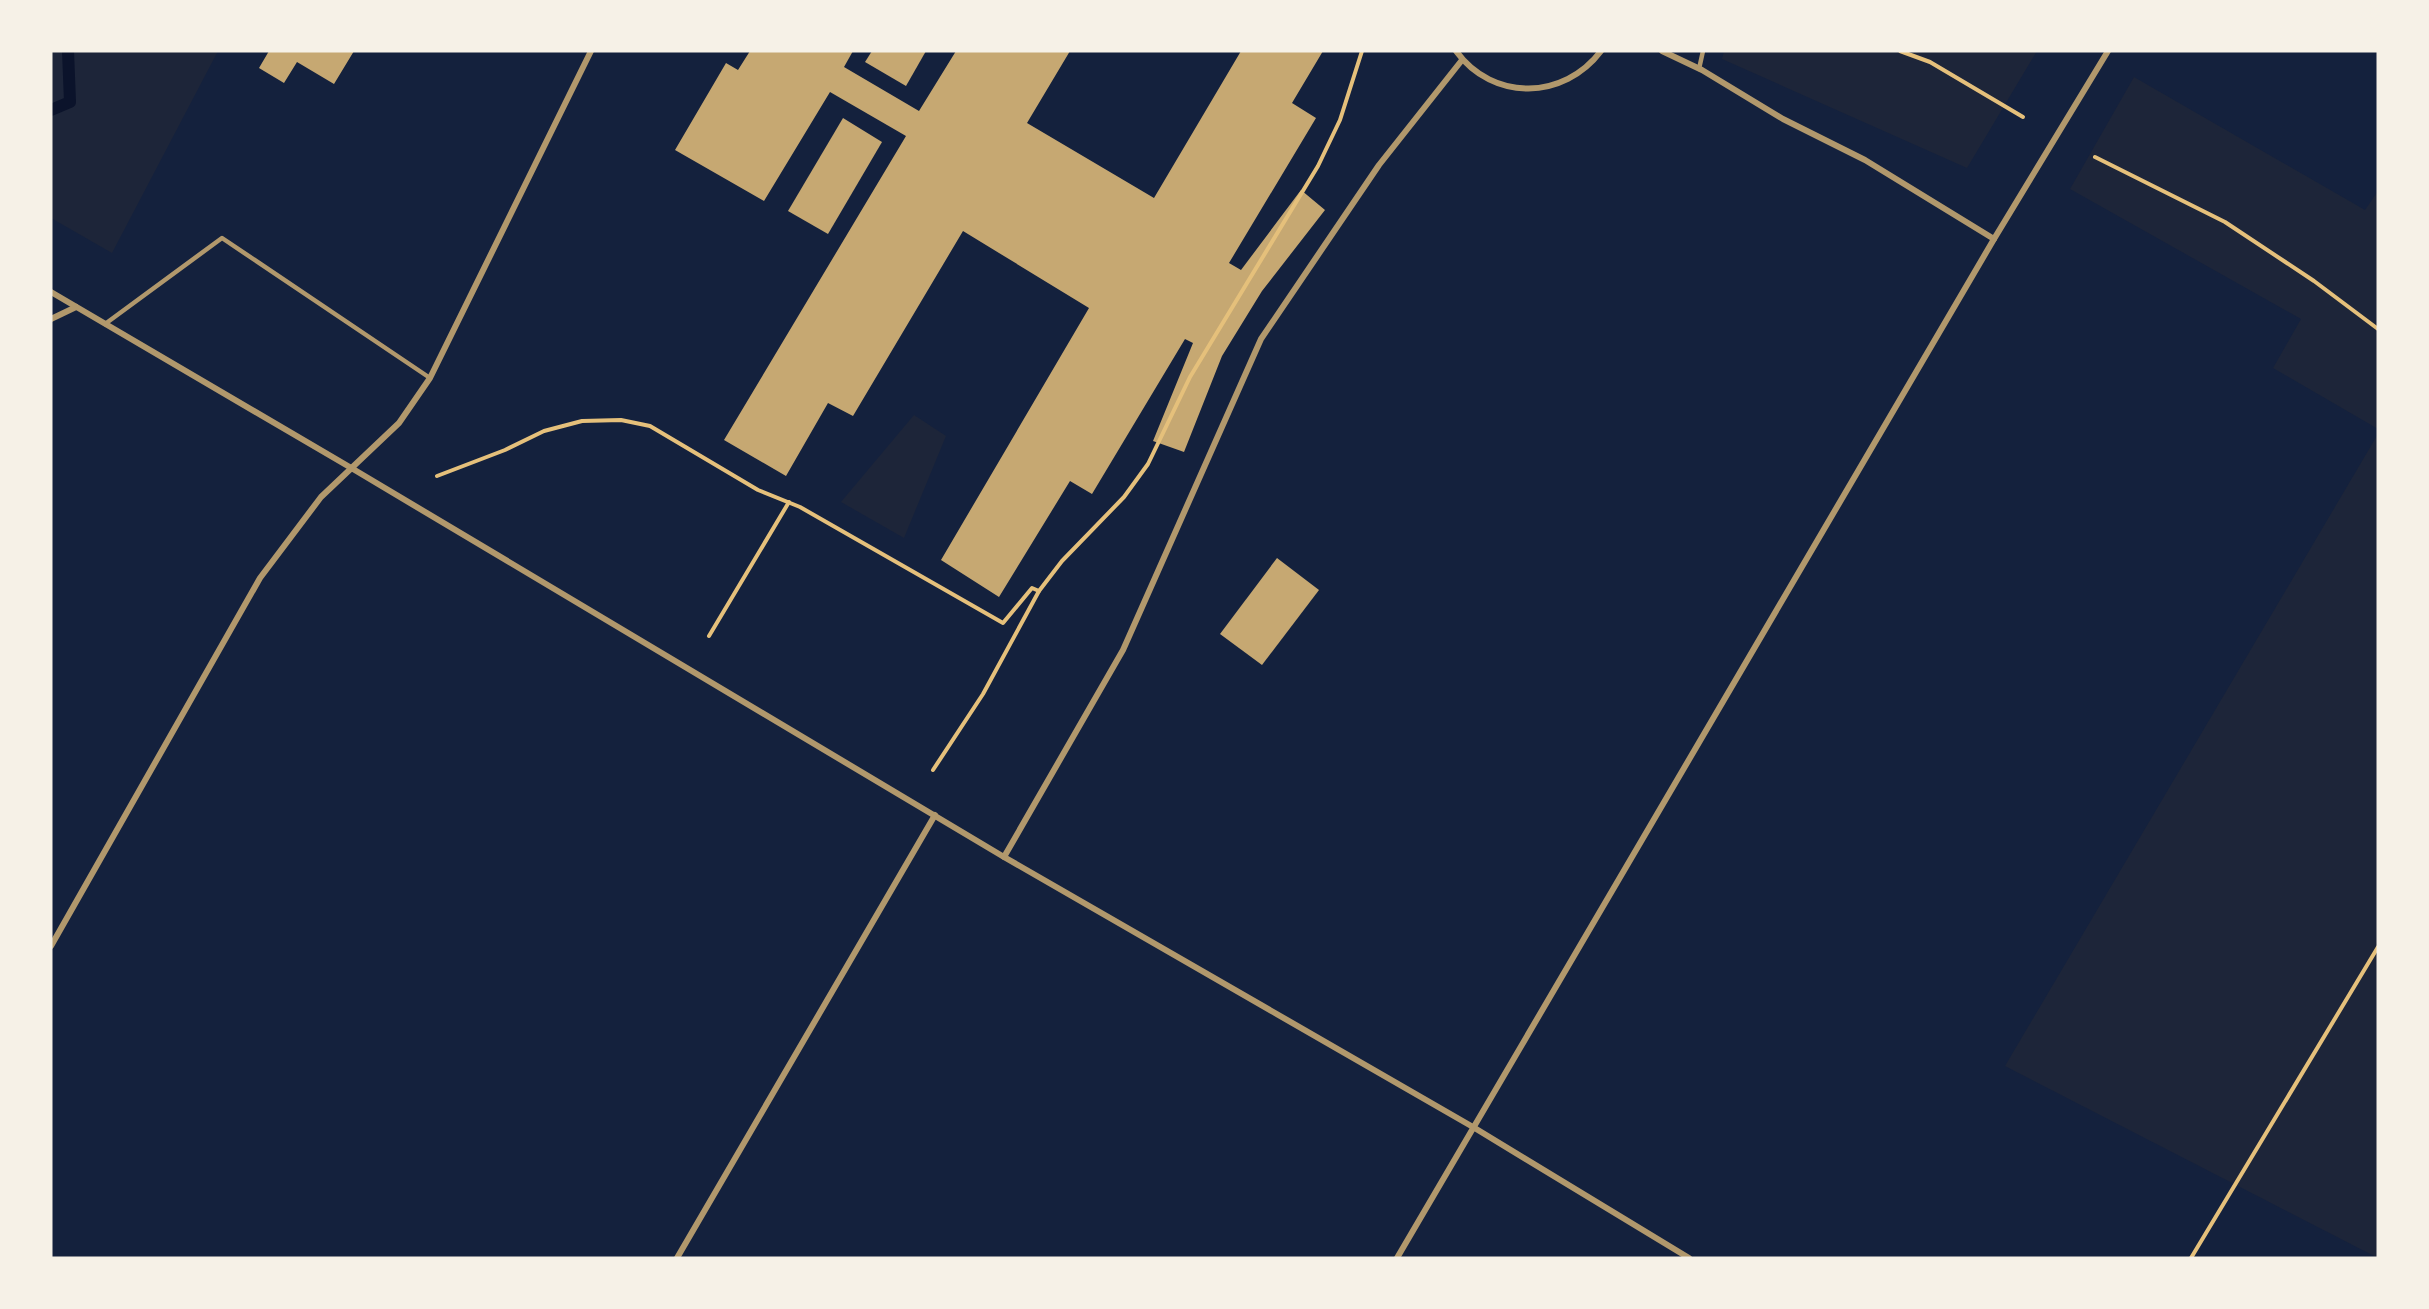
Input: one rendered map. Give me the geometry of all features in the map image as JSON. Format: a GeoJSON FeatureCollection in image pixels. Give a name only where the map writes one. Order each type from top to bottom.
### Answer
{"type":"FeatureCollection","features":[{"type":"Feature","properties":{"kind":"street"},"geometry":{"type":"LineString","coordinates":[[51,946],[260,578],[321,496],[353,469],[399,423],[430,378],[591,51]]}},
{"type":"Feature","properties":{"kind":"street"},"geometry":{"type":"LineString","coordinates":[[1456,51],[1462,60],[1480,75],[1510,88],[1545,88],[1573,78],[1601,51]]}},
{"type":"Feature","properties":{"kind":"street"},"geometry":{"type":"LineString","coordinates":[[1662,51],[1699,69],[1782,119],[1865,160],[1994,240]]}},
{"type":"Feature","properties":{"kind":"street"},"geometry":{"type":"LineString","coordinates":[[1397,1258],[1994,240],[2108,51]]}},
{"type":"Feature","properties":{"kind":"street"},"geometry":{"type":"LineString","coordinates":[[1004,857],[1123,650],[1261,339],[1378,165],[1462,60]]}},
{"type":"Feature","properties":{"kind":"street"},"geometry":{"type":"LineString","coordinates":[[51,292],[1004,857],[1473,1127],[1689,1258]]}},
{"type":"Feature","properties":{"kind":"street"},"geometry":{"type":"LineString","coordinates":[[51,319],[76,307]]}},
{"type":"Feature","properties":{"kind":"street"},"geometry":{"type":"LineString","coordinates":[[676,1258],[935,815]]}},
{"type":"Feature","properties":{"kind":"lane"},"geometry":{"type":"LineString","coordinates":[[1699,69],[1703,51]]}},
{"type":"Feature","properties":{"kind":"lane"},"geometry":{"type":"LineString","coordinates":[[105,324],[222,238],[430,378]]}},
{"type":"Feature","properties":{"kind":"path"},"geometry":{"type":"LineString","coordinates":[[933,770],[983,694],[1039,591],[1062,561],[1124,497],[1148,464],[1190,377],[1318,166],[1340,120],[1362,51]]}},
{"type":"Feature","properties":{"kind":"path"},"geometry":{"type":"LineString","coordinates":[[1900,51],[1930,62],[2023,117]]}},
{"type":"Feature","properties":{"kind":"path"},"geometry":{"type":"LineString","coordinates":[[2095,157],[2224,222],[2314,281],[2378,329]]}},
{"type":"Feature","properties":{"kind":"path"},"geometry":{"type":"LineString","coordinates":[[437,476],[505,450],[544,431],[582,421],[621,420],[650,426],[758,490],[789,502],[1003,623],[1032,588],[1039,591]]}},
{"type":"Feature","properties":{"kind":"path"},"geometry":{"type":"LineString","coordinates":[[709,636],[789,502]]}},
{"type":"Feature","properties":{"kind":"path"},"geometry":{"type":"LineString","coordinates":[[2191,1258],[2378,947]]}},
{"type":"Feature","properties":{"kind":"shaded area"},"geometry":{"type":"Polygon","coordinates":[[[51,51],[218,51],[112,253],[51,218],[51,51]]]}},
{"type":"Feature","properties":{"kind":"shaded area"},"geometry":{"type":"Polygon","coordinates":[[[1724,51],[2037,51],[1967,168],[1722,59],[1724,51]]]}},
{"type":"Feature","properties":{"kind":"shaded area"},"geometry":{"type":"Polygon","coordinates":[[[2134,77],[2365,210],[2378,191],[2378,429],[2273,368],[2301,319],[2070,189],[2134,77]]]}},
{"type":"Feature","properties":{"kind":"shaded area"},"geometry":{"type":"Polygon","coordinates":[[[914,415],[946,436],[904,538],[841,502],[914,415]]]}},
{"type":"Feature","properties":{"kind":"shaded area"},"geometry":{"type":"Polygon","coordinates":[[[2378,434],[2378,1258],[2005,1066],[2378,434]]]}},
{"type":"Feature","properties":{"kind":"building"},"geometry":{"type":"Polygon","coordinates":[[[269,51],[354,51],[334,84],[297,62],[284,83],[259,68],[269,51]]]}},
{"type":"Feature","properties":{"kind":"building"},"geometry":{"type":"Polygon","coordinates":[[[750,51],[853,51],[844,67],[919,111],[956,51],[1070,51],[1027,123],[1154,198],[1241,51],[1323,51],[1292,103],[1316,118],[1229,263],[1241,270],[1301,190],[1325,210],[1262,291],[1222,356],[1184,452],[1153,441],[1193,343],[1185,339],[1092,494],[1070,481],[999,597],[941,560],[1089,308],[963,231],[853,416],[828,403],[786,476],[724,440],[906,136],[830,92],[764,201],[675,150],[726,63],[738,70],[750,51]]]}},
{"type":"Feature","properties":{"kind":"building"},"geometry":{"type":"Polygon","coordinates":[[[872,51],[926,51],[906,86],[865,62],[872,51]]]}},
{"type":"Feature","properties":{"kind":"building"},"geometry":{"type":"Polygon","coordinates":[[[843,118],[882,142],[828,234],[788,211],[843,118]]]}},
{"type":"Feature","properties":{"kind":"building"},"geometry":{"type":"Polygon","coordinates":[[[1277,558],[1319,590],[1262,665],[1220,634],[1277,558]]]}},
{"type":"Feature","properties":{"kind":"waterway"},"geometry":{"type":"LineString","coordinates":[[51,110],[70,102],[68,51]]}}]}
